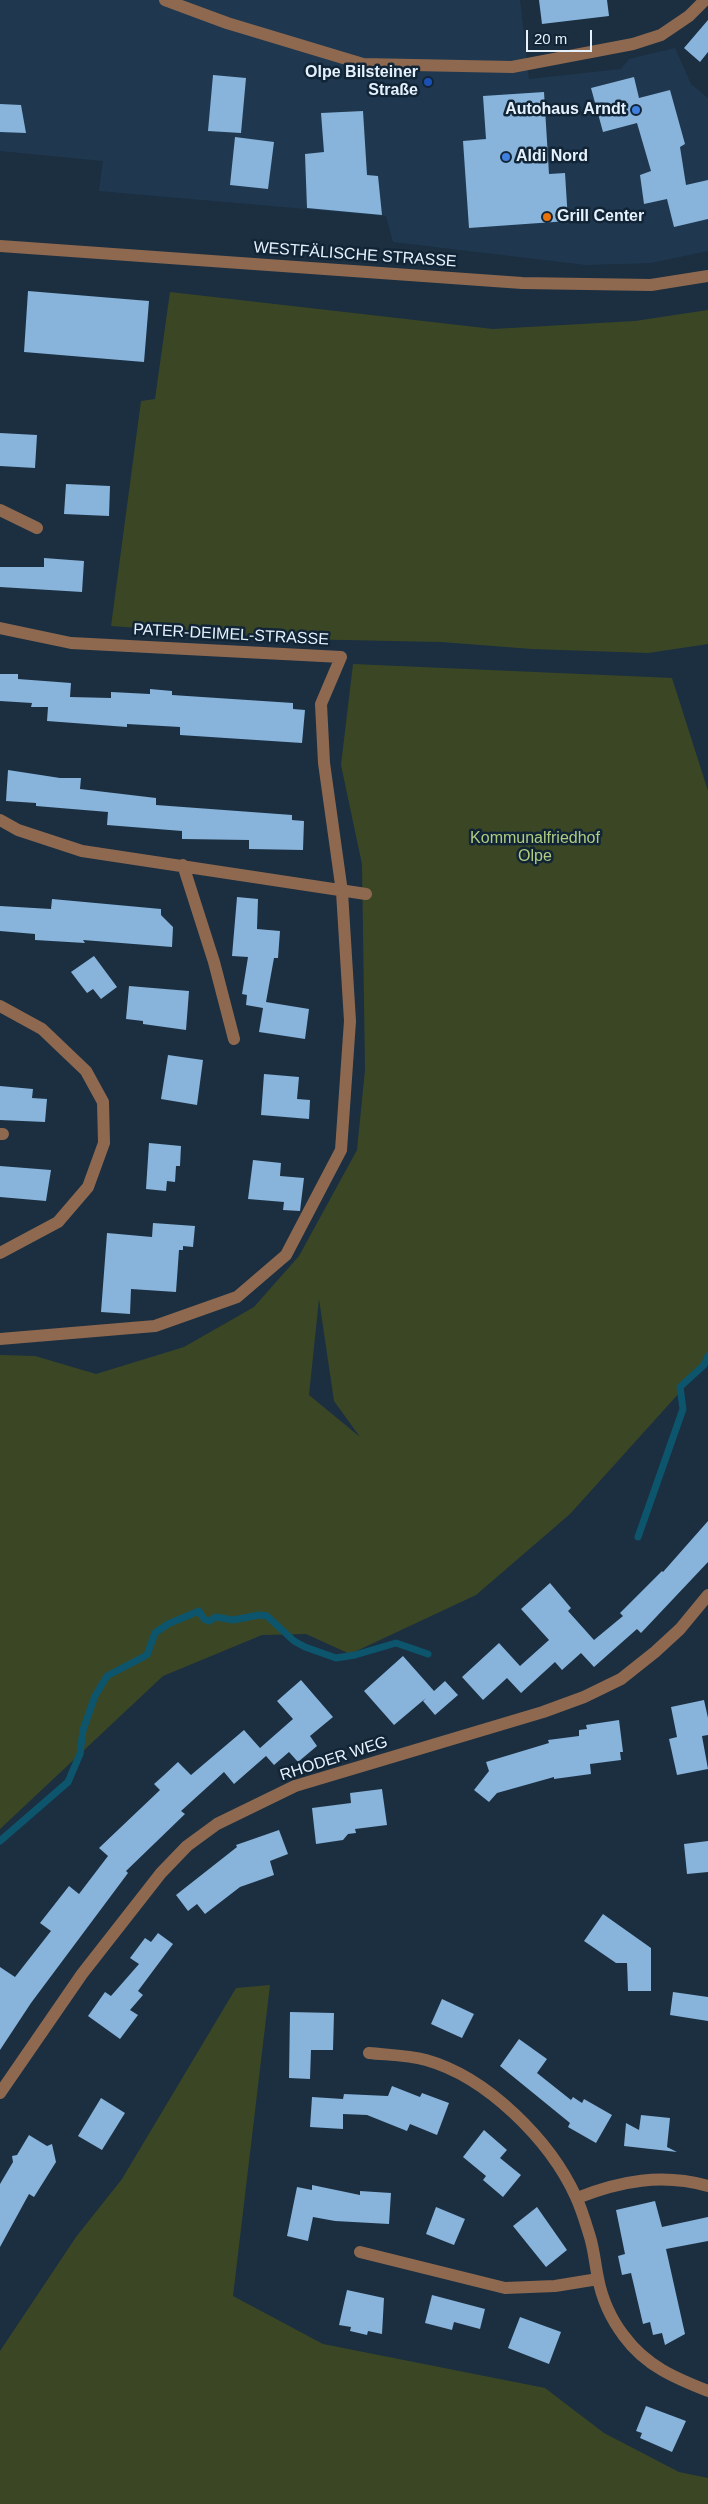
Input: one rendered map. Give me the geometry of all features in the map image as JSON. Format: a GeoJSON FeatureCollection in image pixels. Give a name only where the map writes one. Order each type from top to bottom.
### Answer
{"type":"FeatureCollection","features":[{"type":"Feature","properties":{"kind":"street"},"geometry":{"type":"LineString","coordinates":[[165,0],[227,23],[363,64],[512,67],[633,44],[661,35],[689,16],[705,0]]}},
{"type":"Feature","properties":{"kind":"street","name":"WESTFÄLISCHE STRASSE"},"geometry":{"type":"LineString","coordinates":[[0,246],[522,283],[651,285],[708,276]]}},
{"type":"Feature","properties":{"kind":"street"},"geometry":{"type":"LineString","coordinates":[[0,510],[37,528]]}},
{"type":"Feature","properties":{"kind":"street","name":"PATER-DEIMEL-STRASSE"},"geometry":{"type":"LineString","coordinates":[[0,628],[71,643],[341,657],[321,704],[324,763],[342,892]]}},
{"type":"Feature","properties":{"kind":"street"},"geometry":{"type":"LineString","coordinates":[[0,820],[18,830],[82,851],[183,865],[342,892],[366,894]]}},
{"type":"Feature","properties":{"kind":"street"},"geometry":{"type":"LineString","coordinates":[[183,865],[214,962],[234,1039]]}},
{"type":"Feature","properties":{"kind":"street"},"geometry":{"type":"LineString","coordinates":[[0,1339],[155,1326],[236,1296],[286,1255],[342,1150],[350,1021],[342,892]]}},
{"type":"Feature","properties":{"kind":"street"},"geometry":{"type":"LineString","coordinates":[[0,1006],[42,1029],[86,1071],[103,1102],[104,1143],[88,1187],[58,1222],[0,1253]]}},
{"type":"Feature","properties":{"kind":"street","name":"RHODER WEG"},"geometry":{"type":"LineString","coordinates":[[0,2093],[82,1974],[161,1873],[188,1846],[217,1824],[295,1786],[543,1712],[584,1697],[621,1679],[655,1652],[707,1600]]}},
{"type":"Feature","properties":{"kind":"street"},"geometry":{"type":"LineString","coordinates":[[369,2054],[426,2060],[454,2072],[480,2087],[533,2132],[558,2165],[577,2198],[592,2243],[598,2279],[612,2318],[640,2355],[658,2370],[708,2392]]}},
{"type":"Feature","properties":{"kind":"street"},"geometry":{"type":"LineString","coordinates":[[577,2198],[596,2190],[645,2179],[690,2180],[708,2186]]}},
{"type":"Feature","properties":{"kind":"street"},"geometry":{"type":"LineString","coordinates":[[360,2252],[505,2288],[555,2286],[598,2279]]}},
{"type":"Feature","properties":{"kind":"shaded area"},"geometry":{"type":"Polygon","coordinates":[[[0,0],[520,0],[529,79],[621,69],[629,59],[675,48],[691,84],[708,98],[708,251],[651,263],[586,265],[393,242],[386,216],[99,191],[103,161],[0,151],[0,0]]]}},
{"type":"Feature","properties":{"kind":"green space"},"geometry":{"type":"Polygon","coordinates":[[[170,292],[493,329],[635,321],[708,310],[708,644],[648,653],[532,649],[441,642],[297,639],[111,626],[141,401],[155,399],[170,292]]]}},
{"type":"Feature","properties":{"kind":"green space","name":"Kommunalfriedhof Olpe"},"geometry":{"type":"Polygon","coordinates":[[[353,664],[672,678],[708,791],[708,1361],[570,1514],[476,1595],[350,1654],[306,1634],[262,1635],[163,1676],[0,1829],[0,1355],[35,1356],[96,1374],[184,1347],[254,1307],[299,1256],[357,1150],[365,1070],[362,864],[341,765],[353,664]],[[319,1299],[309,1395],[360,1437],[334,1401],[319,1299]]]}},
{"type":"Feature","properties":{"kind":"green space"},"geometry":{"type":"Polygon","coordinates":[[[270,1985],[233,2296],[323,2344],[545,2388],[604,2433],[679,2472],[708,2478],[708,2504],[0,2504],[0,2351],[76,2237],[122,2179],[236,1988],[270,1985]]]}},
{"type":"Feature","properties":{"kind":"building"},"geometry":{"type":"Polygon","coordinates":[[[539,0],[607,0],[609,16],[542,24],[539,0]]]}},
{"type":"Feature","properties":{"kind":"building"},"geometry":{"type":"Polygon","coordinates":[[[708,20],[708,52],[700,62],[684,48],[708,20]]]}},
{"type":"Feature","properties":{"kind":"building"},"geometry":{"type":"Polygon","coordinates":[[[213,75],[246,78],[241,133],[208,131],[213,75]]]}},
{"type":"Feature","properties":{"kind":"building"},"geometry":{"type":"Polygon","coordinates":[[[634,77],[639,98],[670,90],[685,144],[680,147],[686,185],[708,180],[708,219],[674,227],[667,199],[644,204],[640,175],[651,171],[637,123],[603,132],[591,88],[634,77]]]}},
{"type":"Feature","properties":{"kind":"building","name":"Aldi Nord"},"geometry":{"type":"Polygon","coordinates":[[[544,92],[549,174],[565,173],[568,221],[469,228],[463,141],[486,139],[483,96],[544,92]]]}},
{"type":"Feature","properties":{"kind":"building"},"geometry":{"type":"Polygon","coordinates":[[[0,104],[21,105],[26,133],[0,132],[0,104]]]}},
{"type":"Feature","properties":{"kind":"building"},"geometry":{"type":"Polygon","coordinates":[[[363,111],[367,175],[378,176],[382,215],[307,208],[305,154],[324,152],[321,113],[363,111]]]}},
{"type":"Feature","properties":{"kind":"building"},"geometry":{"type":"Polygon","coordinates":[[[235,137],[274,142],[268,189],[230,185],[235,137]]]}},
{"type":"Feature","properties":{"kind":"building"},"geometry":{"type":"Polygon","coordinates":[[[28,291],[149,301],[144,362],[24,352],[28,291]]]}},
{"type":"Feature","properties":{"kind":"building"},"geometry":{"type":"Polygon","coordinates":[[[0,433],[37,435],[35,468],[0,466],[0,433]]]}},
{"type":"Feature","properties":{"kind":"building"},"geometry":{"type":"Polygon","coordinates":[[[66,484],[110,486],[109,516],[64,514],[66,484]]]}},
{"type":"Feature","properties":{"kind":"building"},"geometry":{"type":"Polygon","coordinates":[[[44,558],[84,561],[82,592],[0,587],[0,567],[44,567],[44,558]]]}},
{"type":"Feature","properties":{"kind":"building"},"geometry":{"type":"Polygon","coordinates":[[[0,674],[18,674],[18,679],[71,683],[70,697],[111,698],[111,692],[150,694],[150,689],[172,691],[172,695],[293,703],[293,709],[305,710],[302,743],[180,735],[180,727],[127,724],[127,727],[47,721],[48,707],[31,707],[32,703],[0,701],[0,674]]]}},
{"type":"Feature","properties":{"kind":"building"},"geometry":{"type":"Polygon","coordinates":[[[8,770],[60,778],[81,778],[80,789],[156,798],[156,805],[292,815],[292,820],[304,821],[303,850],[249,849],[249,840],[182,839],[182,831],[107,825],[108,812],[36,806],[36,803],[6,801],[8,770]]]}},
{"type":"Feature","properties":{"kind":"building"},"geometry":{"type":"Polygon","coordinates":[[[237,897],[258,899],[257,929],[280,931],[278,958],[274,958],[266,1002],[309,1009],[305,1039],[259,1032],[263,1008],[246,1005],[247,995],[242,994],[248,957],[232,956],[237,897]]]}},
{"type":"Feature","properties":{"kind":"building"},"geometry":{"type":"Polygon","coordinates":[[[52,899],[161,909],[161,915],[173,927],[172,947],[83,940],[85,943],[35,940],[35,934],[0,931],[0,906],[51,909],[52,899]]]}},
{"type":"Feature","properties":{"kind":"building"},"geometry":{"type":"Polygon","coordinates":[[[94,956],[117,987],[101,999],[93,989],[87,993],[71,972],[94,956]]]}},
{"type":"Feature","properties":{"kind":"building"},"geometry":{"type":"Polygon","coordinates":[[[129,986],[189,991],[186,1030],[143,1024],[143,1021],[126,1019],[129,986]]]}},
{"type":"Feature","properties":{"kind":"building"},"geometry":{"type":"Polygon","coordinates":[[[168,1055],[203,1060],[197,1105],[161,1099],[168,1055]]]}},
{"type":"Feature","properties":{"kind":"building"},"geometry":{"type":"Polygon","coordinates":[[[264,1074],[299,1077],[297,1099],[310,1100],[309,1119],[261,1115],[264,1074]]]}},
{"type":"Feature","properties":{"kind":"building"},"geometry":{"type":"Polygon","coordinates":[[[0,1086],[33,1089],[32,1098],[47,1099],[45,1122],[0,1120],[0,1086]]]}},
{"type":"Feature","properties":{"kind":"building"},"geometry":{"type":"Polygon","coordinates":[[[149,1143],[181,1146],[180,1166],[176,1166],[175,1182],[167,1181],[166,1191],[146,1189],[149,1143]]]}},
{"type":"Feature","properties":{"kind":"building"},"geometry":{"type":"Polygon","coordinates":[[[253,1160],[281,1163],[280,1176],[304,1178],[300,1211],[283,1210],[284,1202],[248,1199],[253,1160]]]}},
{"type":"Feature","properties":{"kind":"building"},"geometry":{"type":"Polygon","coordinates":[[[0,1166],[51,1170],[46,1201],[0,1197],[0,1166]]]}},
{"type":"Feature","properties":{"kind":"building"},"geometry":{"type":"Polygon","coordinates":[[[153,1223],[195,1226],[193,1247],[183,1246],[183,1250],[179,1250],[176,1292],[131,1289],[130,1314],[101,1312],[107,1233],[152,1237],[153,1223]]]}},
{"type":"Feature","properties":{"kind":"building"},"geometry":{"type":"Polygon","coordinates":[[[708,1521],[708,1562],[641,1633],[637,1629],[594,1667],[581,1653],[562,1670],[555,1662],[521,1693],[507,1678],[483,1700],[462,1677],[499,1643],[520,1666],[549,1640],[521,1609],[550,1583],[571,1608],[568,1611],[594,1640],[623,1616],[620,1613],[663,1572],[708,1521]]]}},
{"type":"Feature","properties":{"kind":"building"},"geometry":{"type":"Polygon","coordinates":[[[403,1656],[434,1691],[445,1681],[458,1695],[435,1715],[423,1701],[426,1698],[394,1725],[364,1691],[403,1656]]]}},
{"type":"Feature","properties":{"kind":"building"},"geometry":{"type":"Polygon","coordinates":[[[301,1680],[333,1717],[310,1736],[317,1746],[298,1762],[289,1752],[274,1765],[266,1756],[234,1784],[224,1772],[181,1811],[185,1814],[126,1871],[128,1873],[31,2003],[0,2050],[0,1967],[15,1977],[51,1931],[40,1923],[69,1886],[79,1894],[108,1856],[99,1848],[160,1790],[154,1784],[178,1762],[191,1775],[244,1730],[260,1748],[293,1719],[277,1701],[301,1680]]]}},
{"type":"Feature","properties":{"kind":"building"},"geometry":{"type":"Polygon","coordinates":[[[704,1700],[708,1718],[708,1735],[702,1736],[708,1769],[677,1775],[669,1739],[677,1737],[671,1707],[704,1700]]]}},
{"type":"Feature","properties":{"kind":"building"},"geometry":{"type":"Polygon","coordinates":[[[619,1720],[623,1752],[620,1752],[621,1760],[590,1764],[591,1774],[554,1779],[554,1777],[497,1793],[489,1802],[474,1790],[489,1771],[486,1762],[549,1743],[548,1740],[579,1736],[579,1730],[587,1729],[586,1725],[619,1720]]]}},
{"type":"Feature","properties":{"kind":"building"},"geometry":{"type":"Polygon","coordinates":[[[382,1789],[387,1825],[355,1829],[356,1833],[348,1834],[343,1840],[316,1844],[312,1808],[351,1803],[350,1793],[382,1789]]]}},
{"type":"Feature","properties":{"kind":"building"},"geometry":{"type":"Polygon","coordinates":[[[279,1830],[288,1854],[270,1861],[274,1875],[240,1887],[205,1914],[197,1904],[188,1911],[176,1895],[237,1847],[236,1845],[279,1830]]]}},
{"type":"Feature","properties":{"kind":"building"},"geometry":{"type":"Polygon","coordinates":[[[708,1841],[708,1872],[687,1874],[684,1844],[708,1841]]]}},
{"type":"Feature","properties":{"kind":"building"},"geometry":{"type":"Polygon","coordinates":[[[603,1914],[651,1948],[651,1991],[628,1991],[627,1963],[616,1963],[584,1941],[603,1914]]]}},
{"type":"Feature","properties":{"kind":"building"},"geometry":{"type":"Polygon","coordinates":[[[158,1933],[173,1944],[138,1991],[143,1995],[130,2010],[138,2015],[120,2039],[88,2016],[105,1992],[111,1996],[139,1964],[130,1958],[145,1938],[151,1942],[158,1933]]]}},
{"type":"Feature","properties":{"kind":"building"},"geometry":{"type":"Polygon","coordinates":[[[673,1992],[708,1997],[708,2021],[670,2015],[673,1992]]]}},
{"type":"Feature","properties":{"kind":"building"},"geometry":{"type":"Polygon","coordinates":[[[442,1999],[474,2014],[462,2038],[431,2024],[442,1999]]]}},
{"type":"Feature","properties":{"kind":"building"},"geometry":{"type":"Polygon","coordinates":[[[290,2012],[334,2013],[333,2050],[311,2050],[310,2079],[289,2078],[290,2012]]]}},
{"type":"Feature","properties":{"kind":"building"},"geometry":{"type":"Polygon","coordinates":[[[519,2039],[547,2059],[537,2073],[571,2100],[573,2097],[582,2103],[584,2099],[612,2115],[596,2143],[568,2127],[570,2123],[500,2066],[519,2039]]]}},
{"type":"Feature","properties":{"kind":"building"},"geometry":{"type":"Polygon","coordinates":[[[392,2086],[420,2097],[422,2093],[449,2103],[437,2135],[410,2124],[407,2131],[367,2115],[343,2114],[343,2129],[310,2127],[312,2097],[343,2099],[344,2094],[388,2096],[392,2086]]]}},
{"type":"Feature","properties":{"kind":"building"},"geometry":{"type":"Polygon","coordinates":[[[101,2098],[125,2113],[102,2150],[78,2136],[101,2098]]]}},
{"type":"Feature","properties":{"kind":"building"},"geometry":{"type":"Polygon","coordinates":[[[641,2115],[670,2118],[667,2147],[677,2152],[624,2146],[626,2123],[639,2130],[641,2115]]]}},
{"type":"Feature","properties":{"kind":"building"},"geometry":{"type":"Polygon","coordinates":[[[484,2130],[507,2150],[500,2158],[521,2175],[503,2197],[483,2180],[486,2176],[463,2157],[484,2130]]]}},
{"type":"Feature","properties":{"kind":"building"},"geometry":{"type":"Polygon","coordinates":[[[29,2135],[47,2146],[52,2144],[56,2162],[34,2197],[29,2194],[0,2247],[0,2184],[13,2162],[12,2156],[17,2155],[29,2135]]]}},
{"type":"Feature","properties":{"kind":"building"},"geometry":{"type":"Polygon","coordinates":[[[312,2185],[360,2195],[360,2191],[391,2193],[389,2224],[335,2221],[313,2217],[308,2241],[287,2236],[297,2187],[312,2190],[312,2185]]]}},
{"type":"Feature","properties":{"kind":"building"},"geometry":{"type":"Polygon","coordinates":[[[655,2201],[662,2227],[708,2217],[708,2241],[666,2249],[685,2334],[665,2345],[662,2333],[653,2335],[650,2322],[643,2324],[631,2273],[622,2275],[618,2256],[625,2254],[616,2210],[655,2201]]]}},
{"type":"Feature","properties":{"kind":"building"},"geometry":{"type":"Polygon","coordinates":[[[436,2207],[465,2219],[454,2245],[426,2234],[436,2207]]]}},
{"type":"Feature","properties":{"kind":"building"},"geometry":{"type":"Polygon","coordinates":[[[537,2207],[567,2250],[546,2267],[513,2226],[537,2207]]]}},
{"type":"Feature","properties":{"kind":"building"},"geometry":{"type":"Polygon","coordinates":[[[347,2290],[384,2298],[382,2334],[368,2331],[367,2335],[350,2331],[351,2327],[339,2325],[347,2290]]]}},
{"type":"Feature","properties":{"kind":"building"},"geometry":{"type":"Polygon","coordinates":[[[432,2295],[485,2309],[480,2329],[454,2322],[452,2330],[425,2323],[432,2295]]]}},
{"type":"Feature","properties":{"kind":"building"},"geometry":{"type":"Polygon","coordinates":[[[520,2317],[561,2332],[549,2364],[508,2348],[520,2317]]]}},
{"type":"Feature","properties":{"kind":"building"},"geometry":{"type":"Polygon","coordinates":[[[646,2406],[686,2421],[672,2452],[640,2438],[642,2433],[636,2431],[646,2406]]]}},
{"type":"Feature","properties":{"kind":"waterway"},"geometry":{"type":"LineString","coordinates":[[638,1537],[683,1409],[680,1387],[704,1365],[708,1356]]}},
{"type":"Feature","properties":{"kind":"waterway"},"geometry":{"type":"LineString","coordinates":[[0,1841],[68,1782],[80,1754],[83,1730],[95,1696],[107,1676],[147,1655],[155,1633],[168,1624],[199,1611],[204,1619],[209,1621],[216,1617],[233,1620],[259,1615],[267,1616],[294,1641],[336,1658],[355,1655],[396,1643],[428,1654]]}},
{"type":"Feature","properties":{"kind":"place","name":"Olpe Bilsteiner Straße"},"geometry":{"type":"Point","coordinates":[428,82]}},
{"type":"Feature","properties":{"kind":"place","name":"Autohaus Arndt"},"geometry":{"type":"Point","coordinates":[636,110]}},
{"type":"Feature","properties":{"kind":"place","name":"Aldi Nord"},"geometry":{"type":"Point","coordinates":[506,157]}},
{"type":"Feature","properties":{"kind":"place","name":"Grill Center"},"geometry":{"type":"Point","coordinates":[547,217]}}]}
